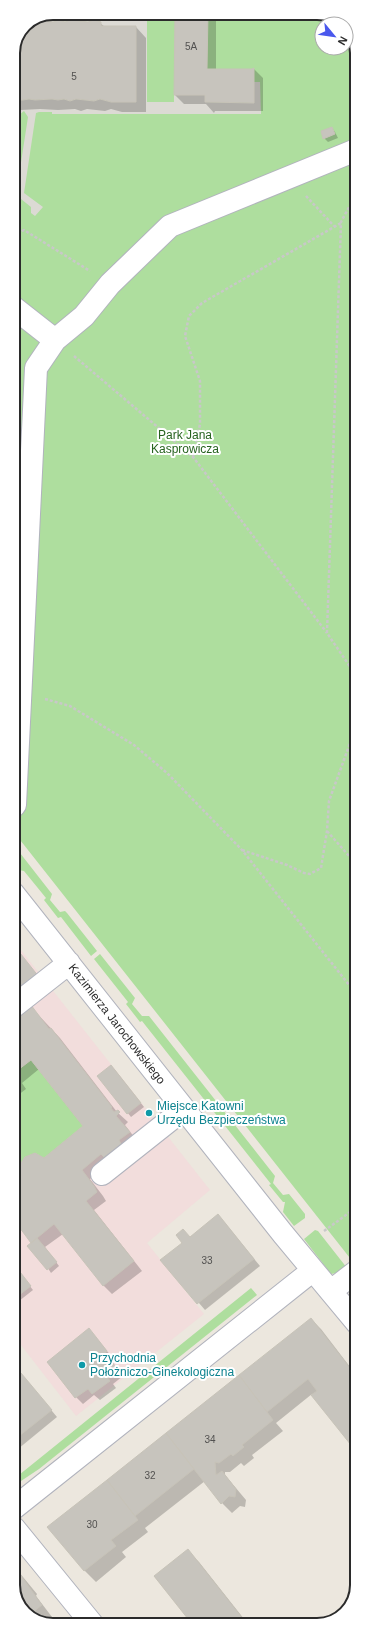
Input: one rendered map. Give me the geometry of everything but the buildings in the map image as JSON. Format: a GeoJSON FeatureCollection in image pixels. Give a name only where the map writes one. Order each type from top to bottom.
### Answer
{"type":"FeatureCollection","features":[{"type":"Feature","properties":{"kind":"street"},"geometry":{"type":"LineString","coordinates":[[20,694],[36,368],[64,346],[84,316],[110,284],[170,226],[350,152]]}},
{"type":"Feature","properties":{"kind":"street"},"geometry":{"type":"LineString","coordinates":[[20,312],[64,346]]}},
{"type":"Feature","properties":{"kind":"street","name":"Kazimierza Jarochowskiego"},"geometry":{"type":"LineString","coordinates":[[20,902],[312,1271],[350,1314]]}},
{"type":"Feature","properties":{"kind":"street"},"geometry":{"type":"LineString","coordinates":[[20,1002],[69,963]]}},
{"type":"Feature","properties":{"kind":"street"},"geometry":{"type":"LineString","coordinates":[[102,1174],[184,1109]]}},
{"type":"Feature","properties":{"kind":"street"},"geometry":{"type":"LineString","coordinates":[[20,1503],[312,1271]]}},
{"type":"Feature","properties":{"kind":"street"},"geometry":{"type":"LineString","coordinates":[[331,1291],[350,1276]]}},
{"type":"Feature","properties":{"kind":"street"},"geometry":{"type":"LineString","coordinates":[[20,1535],[87,1618]]}},
{"type":"Feature","properties":{"kind":"path"},"geometry":{"type":"LineString","coordinates":[[286,178],[334,226]]}},
{"type":"Feature","properties":{"kind":"path"},"geometry":{"type":"LineString","coordinates":[[327,633],[341,222],[350,205]]}},
{"type":"Feature","properties":{"kind":"path"},"geometry":{"type":"LineString","coordinates":[[193,457],[200,424],[200,381],[185,336],[189,316],[202,303],[341,222]]}},
{"type":"Feature","properties":{"kind":"path"},"geometry":{"type":"LineString","coordinates":[[20,232],[24,230],[110,284]]}},
{"type":"Feature","properties":{"kind":"path"},"geometry":{"type":"LineString","coordinates":[[64,346],[193,457],[327,633],[350,667]]}},
{"type":"Feature","properties":{"kind":"path"},"geometry":{"type":"LineString","coordinates":[[20,694],[29,693],[70,706],[134,745],[167,773],[242,850],[350,986]]}},
{"type":"Feature","properties":{"kind":"path"},"geometry":{"type":"LineString","coordinates":[[242,850],[287,865],[304,874],[310,874],[321,868],[327,831],[329,802],[350,744]]}},
{"type":"Feature","properties":{"kind":"path"},"geometry":{"type":"LineString","coordinates":[[327,831],[350,857]]}},
{"type":"Feature","properties":{"kind":"path"},"geometry":{"type":"LineString","coordinates":[[324,1231],[350,1212]]}},
{"type":"Feature","properties":{"kind":"shaded area"},"geometry":{"type":"Polygon","coordinates":[[[59,20],[53,22],[44,22],[59,20]]]}},
{"type":"Feature","properties":{"kind":"shaded area"},"geometry":{"type":"Polygon","coordinates":[[[59,20],[70,20],[65,22],[59,20]]]}},
{"type":"Feature","properties":{"kind":"shaded area"},"geometry":{"type":"Polygon","coordinates":[[[70,20],[94,20],[88,22],[70,20]]]}},
{"type":"Feature","properties":{"kind":"shaded area"},"geometry":{"type":"Polygon","coordinates":[[[94,20],[147,20],[147,102],[174,102],[174,95],[205,95],[205,102],[254,103],[254,82],[260,82],[261,114],[36,113],[24,193],[43,207],[35,216],[31,213],[31,207],[20,198],[20,169],[28,117],[24,111],[20,114],[20,100],[64,99],[70,101],[76,99],[94,101],[100,99],[111,102],[136,102],[136,27],[101,26],[101,22],[94,20]]]}},
{"type":"Feature","properties":{"kind":"shaded area"},"geometry":{"type":"Polygon","coordinates":[[[20,949],[210,1190],[147,1243],[204,1314],[76,1416],[20,1344],[20,949]]]}},
{"type":"Feature","properties":{"kind":"green space","name":"Park Jana Kasprowicza"},"geometry":{"type":"Polygon","coordinates":[[[53,20],[314,20],[314,56],[350,56],[350,1258],[20,840],[20,53],[23,40],[30,30],[40,23],[53,20]]]}},
{"type":"Feature","properties":{"kind":"green space"},"geometry":{"type":"Polygon","coordinates":[[[20,853],[52,894],[50,900],[60,912],[65,911],[67,913],[97,951],[91,956],[61,917],[58,918],[44,900],[46,898],[24,871],[20,870],[20,853]]]}},
{"type":"Feature","properties":{"kind":"green space"},"geometry":{"type":"Polygon","coordinates":[[[100,954],[135,998],[132,1004],[142,1016],[149,1016],[275,1176],[273,1183],[283,1195],[289,1194],[305,1214],[305,1218],[294,1226],[283,1212],[285,1202],[283,1202],[269,1185],[271,1184],[142,1021],[140,1022],[126,1004],[128,1002],[94,959],[100,954]]]}},
{"type":"Feature","properties":{"kind":"green space"},"geometry":{"type":"Polygon","coordinates":[[[31,1060],[83,1126],[44,1158],[35,1153],[25,1157],[20,1164],[20,1068],[31,1060]]]}},
{"type":"Feature","properties":{"kind":"green space"},"geometry":{"type":"Polygon","coordinates":[[[315,1230],[318,1231],[347,1268],[342,1272],[331,1274],[304,1239],[315,1230]]]}},
{"type":"Feature","properties":{"kind":"green space"},"geometry":{"type":"Polygon","coordinates":[[[251,1288],[257,1295],[39,1469],[20,1482],[20,1474],[251,1288]]]}},
{"type":"Feature","properties":{"kind":"place","name":"Miejsce Katowni Urzędu Bezpieczeństwa"},"geometry":{"type":"Point","coordinates":[149,1113]}},
{"type":"Feature","properties":{"kind":"place","name":"Przychodnia Położniczo-Ginekologiczna"},"geometry":{"type":"Point","coordinates":[82,1365]}}]}
